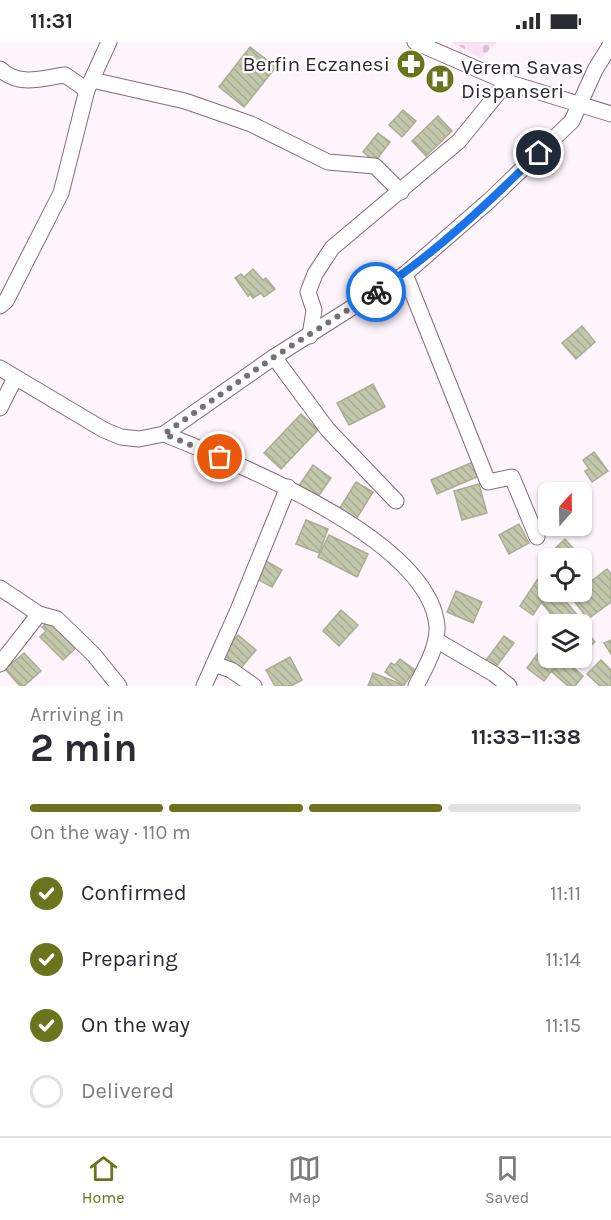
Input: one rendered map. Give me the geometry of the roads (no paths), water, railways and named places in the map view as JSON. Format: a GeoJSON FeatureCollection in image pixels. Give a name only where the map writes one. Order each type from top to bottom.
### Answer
{"type":"FeatureCollection","features":[{"type":"Feature","properties":{"kind":"street"},"geometry":{"type":"LineString","coordinates":[[2,302],[61,193],[90,85],[109,42]]}},
{"type":"Feature","properties":{"kind":"street"},"geometry":{"type":"LineString","coordinates":[[415,42],[507,82],[611,114]]}},
{"type":"Feature","properties":{"kind":"street"},"geometry":{"type":"LineString","coordinates":[[0,368],[104,430],[139,439],[164,434],[274,357],[405,274],[490,201],[572,121],[592,76],[611,44]]}},
{"type":"Feature","properties":{"kind":"street"},"geometry":{"type":"LineString","coordinates":[[0,69],[7,76],[22,82],[65,75],[90,85],[185,101],[251,124],[328,162],[375,166],[401,192]]}},
{"type":"Feature","properties":{"kind":"street"},"geometry":{"type":"LineString","coordinates":[[310,336],[314,310],[308,292],[315,274],[332,248],[459,141],[507,82]]}},
{"type":"Feature","properties":{"kind":"street"},"geometry":{"type":"LineString","coordinates":[[405,274],[488,482],[512,477],[537,537]]}},
{"type":"Feature","properties":{"kind":"street"},"geometry":{"type":"LineString","coordinates":[[274,357],[328,430],[396,501]]}},
{"type":"Feature","properties":{"kind":"street"},"geometry":{"type":"LineString","coordinates":[[0,408],[15,378]]}},
{"type":"Feature","properties":{"kind":"street"},"geometry":{"type":"LineString","coordinates":[[164,434],[288,487],[360,531],[408,572],[424,589],[433,608],[436,640],[416,686]]}},
{"type":"Feature","properties":{"kind":"street"},"geometry":{"type":"LineString","coordinates":[[204,686],[288,487]]}},
{"type":"Feature","properties":{"kind":"street"},"geometry":{"type":"LineString","coordinates":[[0,588],[39,614],[57,619],[94,655],[119,686]]}},
{"type":"Feature","properties":{"kind":"street"},"geometry":{"type":"LineString","coordinates":[[0,664],[39,614]]}},
{"type":"Feature","properties":{"kind":"street"},"geometry":{"type":"LineString","coordinates":[[436,640],[494,674],[509,686]]}},
{"type":"Feature","properties":{"kind":"street"},"geometry":{"type":"LineString","coordinates":[[214,664],[231,670],[254,686]]}},
{"type":"Feature","properties":{"kind":"place","name":"Berfin Eczanesi"},"geometry":{"type":"Point","coordinates":[411,64]}},
{"type":"Feature","properties":{"kind":"place","name":"Verem Savas Dispanseri"},"geometry":{"type":"Point","coordinates":[440,79]}}]}
